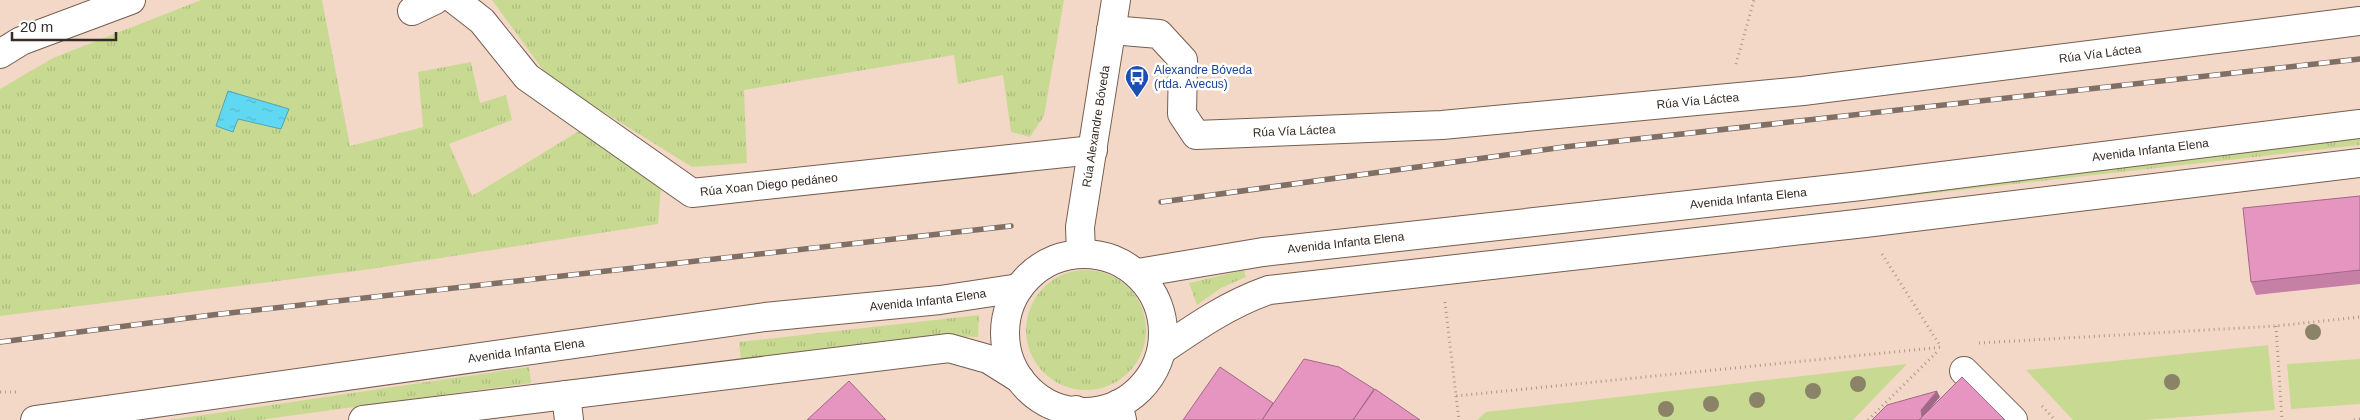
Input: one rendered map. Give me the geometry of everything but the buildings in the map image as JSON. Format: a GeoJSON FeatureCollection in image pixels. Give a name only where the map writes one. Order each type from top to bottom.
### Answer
{"type":"FeatureCollection","features":[{"type":"Feature","properties":{"kind":"street"},"geometry":{"type":"LineString","coordinates":[[0,54],[21,41],[131,0]]}},
{"type":"Feature","properties":{"kind":"street","name":"Rúa Xoan Diego pedáneo"},"geometry":{"type":"LineString","coordinates":[[454,0],[482,21],[527,77],[692,193],[1093,150]]}},
{"type":"Feature","properties":{"kind":"street","name":"Rúa Alexandre Bóveda"},"geometry":{"type":"LineString","coordinates":[[1081,254],[1080,227],[1116,0]]}},
{"type":"Feature","properties":{"kind":"street","name":"Rúa Vía Láctea"},"geometry":{"type":"LineString","coordinates":[[1111,30],[1159,34],[1183,60],[1182,114],[1196,135],[1442,125],[1803,91],[2360,22]]}},
{"type":"Feature","properties":{"kind":"street","name":"Avenida Infanta Elena"},"geometry":{"type":"LineString","coordinates":[[1138,273],[1263,252],[1871,184],[2360,124]]}},
{"type":"Feature","properties":{"kind":"street"},"geometry":{"type":"LineString","coordinates":[[1162,350],[1217,312],[1243,299],[1268,290],[1875,222],[2360,164]]}},
{"type":"Feature","properties":{"kind":"street"},"geometry":{"type":"LineString","coordinates":[[362,420],[567,408],[949,348],[988,359],[1020,379],[1038,397],[1077,415],[1091,412],[1120,412],[1153,372],[1162,350],[1163,325],[1157,302],[1138,273],[1105,256],[1081,254],[1058,258],[1036,270],[1019,288],[1009,310],[1005,334],[1009,358],[1020,379]]}},
{"type":"Feature","properties":{"kind":"street","name":"Avenida Infanta Elena"},"geometry":{"type":"LineString","coordinates":[[35,420],[739,320],[940,300],[1019,288]]}},
{"type":"Feature","properties":{"kind":"street"},"geometry":{"type":"LineString","coordinates":[[1964,371],[2013,420]]}},
{"type":"Feature","properties":{"kind":"path"},"geometry":{"type":"LineString","coordinates":[[1726,98],[1754,0]]}},
{"type":"Feature","properties":{"kind":"path"},"geometry":{"type":"LineString","coordinates":[[1882,253],[1942,347]]}},
{"type":"Feature","properties":{"kind":"path"},"geometry":{"type":"LineString","coordinates":[[1445,301],[1459,420]]}},
{"type":"Feature","properties":{"kind":"path"},"geometry":{"type":"LineString","coordinates":[[1975,343],[2276,326],[2360,317]]}},
{"type":"Feature","properties":{"kind":"path"},"geometry":{"type":"LineString","coordinates":[[2276,326],[2282,420]]}},
{"type":"Feature","properties":{"kind":"path"},"geometry":{"type":"LineString","coordinates":[[1456,396],[1950,346]]}},
{"type":"Feature","properties":{"kind":"path"},"geometry":{"type":"LineString","coordinates":[[1868,420],[1942,347]]}},
{"type":"Feature","properties":{"kind":"path"},"geometry":{"type":"LineString","coordinates":[[2354,420],[2360,420]]}},
{"type":"Feature","properties":{"kind":"green space"},"geometry":{"type":"Polygon","coordinates":[[[201,0],[322,0],[350,146],[423,127],[418,72],[471,62],[480,103],[506,95],[512,120],[449,144],[472,196],[579,131],[661,185],[658,224],[364,270],[0,316],[0,89],[53,58],[201,0]]]}},
{"type":"Feature","properties":{"kind":"green space"},"geometry":{"type":"Polygon","coordinates":[[[492,0],[1064,0],[1044,116],[1030,137],[1011,132],[1003,75],[958,84],[954,55],[744,90],[747,163],[692,167],[549,78],[492,0]]]}},
{"type":"Feature","properties":{"kind":"green space"},"geometry":{"type":"Polygon","coordinates":[[[2360,137],[2360,145],[1873,200],[1872,191],[2360,137]]]}},
{"type":"Feature","properties":{"kind":"green space"},"geometry":{"type":"Polygon","coordinates":[[[1086,270],[1098,271],[1109,275],[1119,280],[1128,288],[1136,297],[1141,307],[1145,318],[1145,342],[1141,353],[1136,363],[1128,372],[1119,380],[1109,385],[1098,389],[1086,390],[1074,389],[1063,385],[1053,380],[1044,372],[1036,363],[1031,353],[1027,342],[1026,330],[1027,318],[1031,307],[1036,297],[1044,288],[1053,280],[1063,275],[1074,271],[1086,270]]]}},
{"type":"Feature","properties":{"kind":"green space"},"geometry":{"type":"Polygon","coordinates":[[[1244,270],[1246,277],[1221,288],[1197,305],[1189,283],[1244,270]]]}},
{"type":"Feature","properties":{"kind":"green space"},"geometry":{"type":"Polygon","coordinates":[[[979,315],[978,337],[946,336],[741,360],[739,342],[979,315]]]}},
{"type":"Feature","properties":{"kind":"green space"},"geometry":{"type":"Polygon","coordinates":[[[2268,345],[2275,410],[2144,420],[2073,420],[2026,370],[2268,345]]]}},
{"type":"Feature","properties":{"kind":"green space"},"geometry":{"type":"Polygon","coordinates":[[[2360,359],[2360,404],[2291,409],[2287,364],[2360,359]]]}},
{"type":"Feature","properties":{"kind":"green space"},"geometry":{"type":"Polygon","coordinates":[[[1907,364],[1853,420],[1477,420],[1486,412],[1907,364]]]}},
{"type":"Feature","properties":{"kind":"green space"},"geometry":{"type":"Polygon","coordinates":[[[529,367],[531,383],[259,420],[169,420],[529,367]]]}},
{"type":"Feature","properties":{"kind":"water"},"geometry":{"type":"Polygon","coordinates":[[[228,91],[289,109],[281,129],[238,119],[233,132],[216,126],[228,91]]]}},
{"type":"Feature","properties":{"kind":"railway"},"geometry":{"type":"LineString","coordinates":[[1161,202],[1564,147],[2360,59]]}},
{"type":"Feature","properties":{"kind":"railway"},"geometry":{"type":"LineString","coordinates":[[0,342],[212,315],[1011,226]]}},
{"type":"Feature","properties":{"kind":"place","name":"Alexandre Bóveda (rtda. Avecus)"},"geometry":{"type":"Point","coordinates":[1137,98]}}]}
